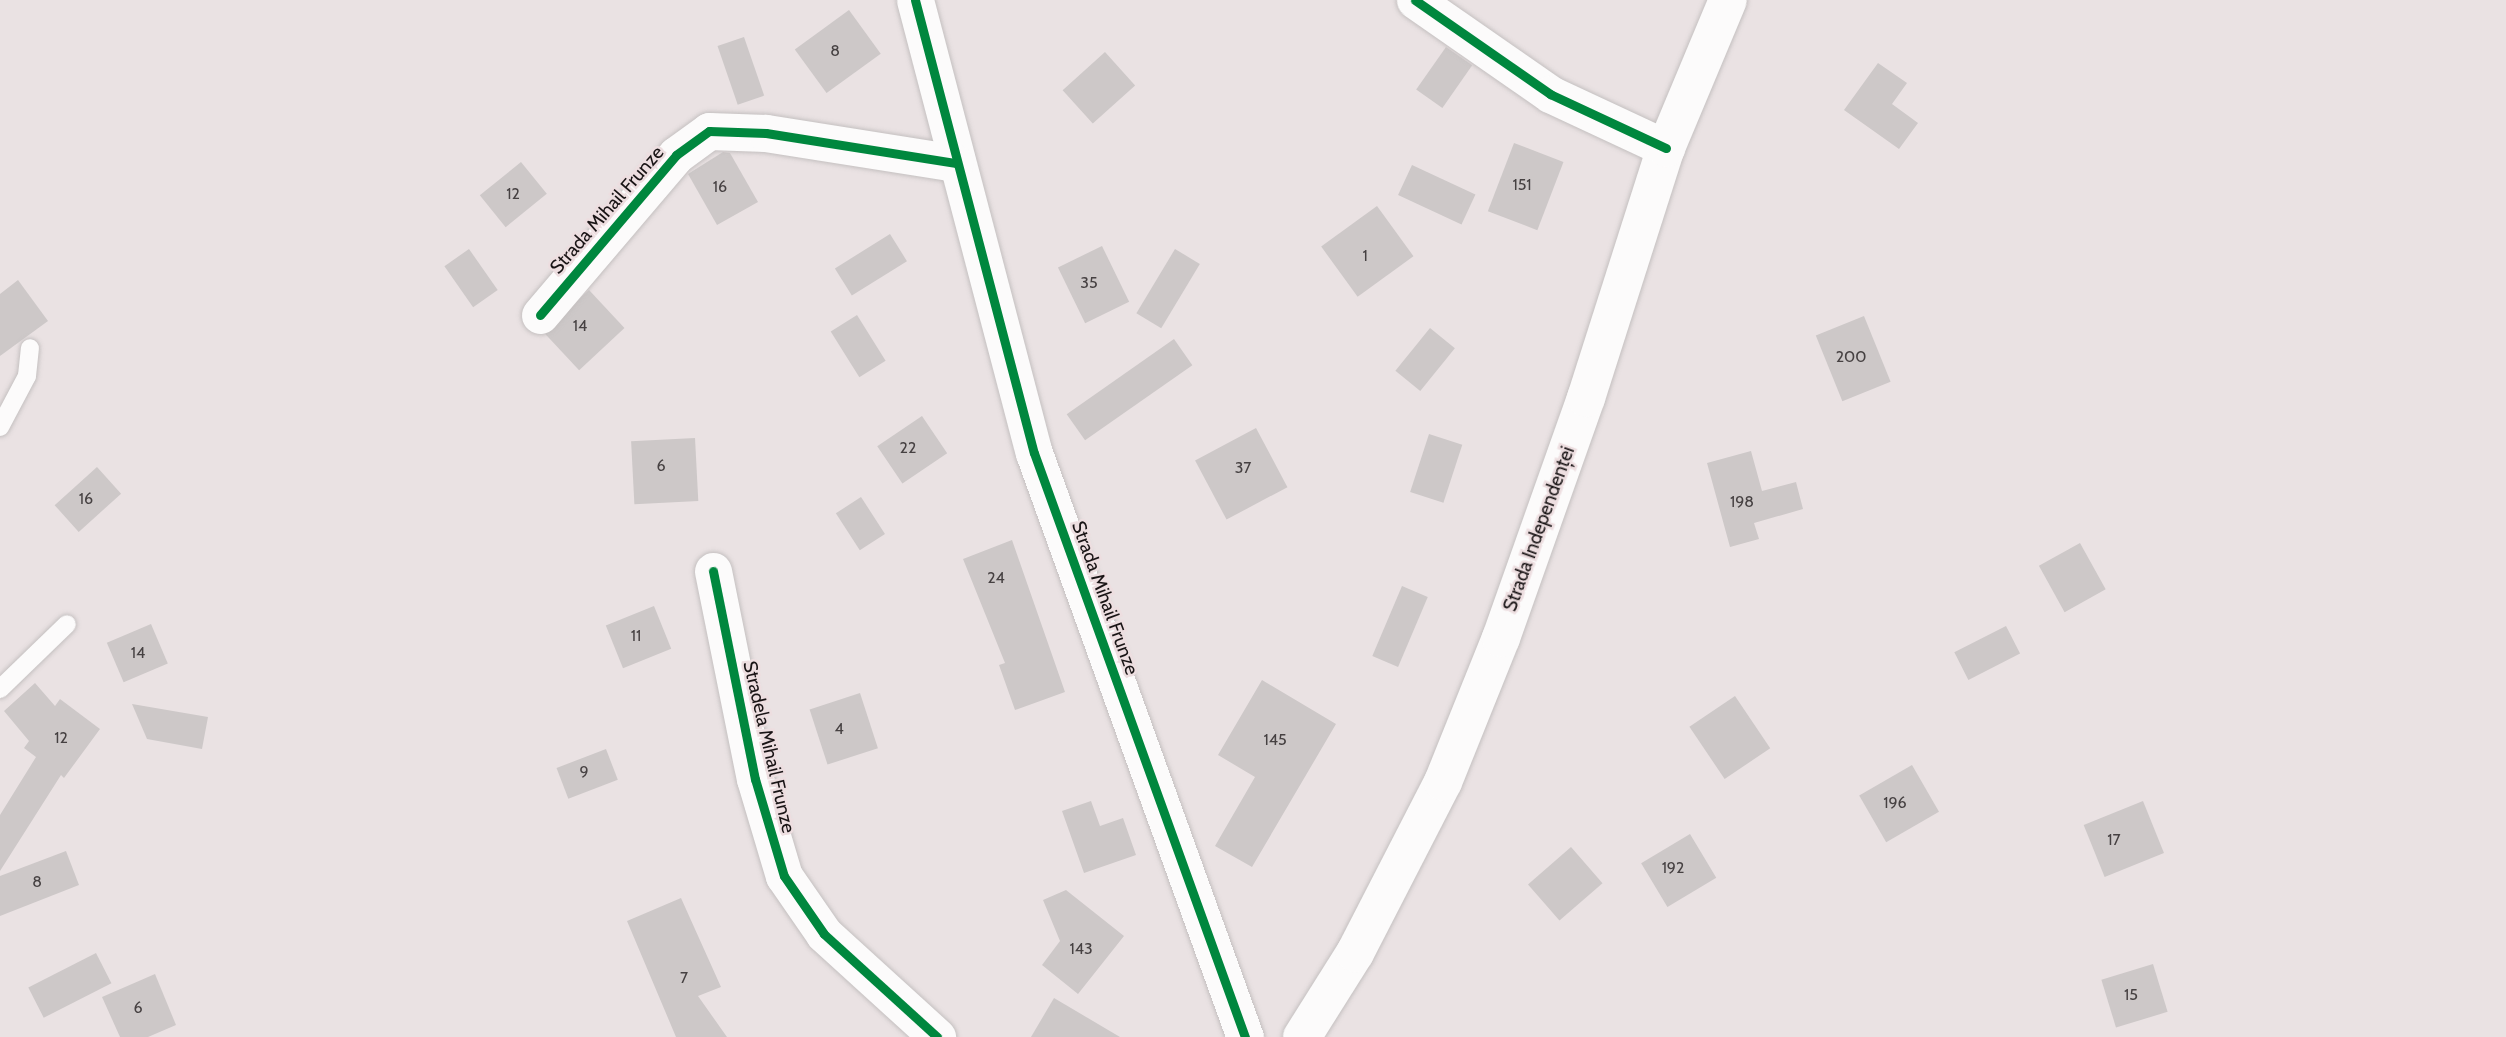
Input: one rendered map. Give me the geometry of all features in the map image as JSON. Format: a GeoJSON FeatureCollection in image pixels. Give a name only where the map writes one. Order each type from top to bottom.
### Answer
{"type":"FeatureCollection","features":[{"type":"Feature","properties":{"kind":"main road","name":"Strada Independenței"},"geometry":{"type":"LineString","coordinates":[[1302,1037],[1362,941],[1443,782],[1501,638],[1581,410],[1666,148],[1728,0]]}},
{"type":"Feature","properties":{"kind":"street","name":"Strada Mihail Frunze"},"geometry":{"type":"LineString","coordinates":[[915,0],[955,163],[1034,453],[1245,1037]]}},
{"type":"Feature","properties":{"kind":"street"},"geometry":{"type":"LineString","coordinates":[[1415,0],[1550,94],[1666,148]]}},
{"type":"Feature","properties":{"kind":"street","name":"Strada Mihail Frunze"},"geometry":{"type":"LineString","coordinates":[[540,315],[676,155],[709,131],[766,133],[955,163]]}},
{"type":"Feature","properties":{"kind":"street","name":"Stradela Mihail Frunze"},"geometry":{"type":"LineString","coordinates":[[713,571],[755,779],[783,876],[824,934],[937,1037]]}},
{"type":"Feature","properties":{"kind":"lane"},"geometry":{"type":"LineString","coordinates":[[0,427],[27,376],[30,348]]}},
{"type":"Feature","properties":{"kind":"lane"},"geometry":{"type":"LineString","coordinates":[[0,689],[67,624]]}},
{"type":"Feature","properties":{"kind":"building"},"geometry":{"type":"Polygon","coordinates":[[[849,10],[881,54],[827,93],[795,49],[849,10]]]}},
{"type":"Feature","properties":{"kind":"building"},"geometry":{"type":"Polygon","coordinates":[[[744,37],[764,96],[738,105],[718,46],[744,37]]]}},
{"type":"Feature","properties":{"kind":"building"},"geometry":{"type":"Polygon","coordinates":[[[1446,47],[1472,65],[1442,108],[1416,90],[1446,47]]]}},
{"type":"Feature","properties":{"kind":"building"},"geometry":{"type":"Polygon","coordinates":[[[1105,52],[1135,85],[1093,124],[1063,90],[1105,52]]]}},
{"type":"Feature","properties":{"kind":"building"},"geometry":{"type":"Polygon","coordinates":[[[1878,63],[1907,83],[1892,104],[1918,123],[1899,149],[1844,110],[1878,63]]]}},
{"type":"Feature","properties":{"kind":"building"},"geometry":{"type":"Polygon","coordinates":[[[1514,143],[1563,162],[1537,230],[1488,211],[1514,143]]]}},
{"type":"Feature","properties":{"kind":"building"},"geometry":{"type":"Polygon","coordinates":[[[723,152],[730,153],[758,202],[717,225],[688,174],[723,152]]]}},
{"type":"Feature","properties":{"kind":"building"},"geometry":{"type":"Polygon","coordinates":[[[521,162],[547,194],[506,227],[480,195],[521,162]]]}},
{"type":"Feature","properties":{"kind":"building"},"geometry":{"type":"Polygon","coordinates":[[[1412,165],[1475,195],[1461,224],[1398,195],[1412,165]]]}},
{"type":"Feature","properties":{"kind":"building"},"geometry":{"type":"Polygon","coordinates":[[[1377,206],[1413,256],[1358,297],[1321,247],[1377,206]]]}},
{"type":"Feature","properties":{"kind":"building"},"geometry":{"type":"Polygon","coordinates":[[[890,234],[907,261],[852,296],[835,268],[890,234]]]}},
{"type":"Feature","properties":{"kind":"building"},"geometry":{"type":"Polygon","coordinates":[[[1102,246],[1129,302],[1085,323],[1058,267],[1102,246]]]}},
{"type":"Feature","properties":{"kind":"building"},"geometry":{"type":"Polygon","coordinates":[[[469,249],[498,290],[473,307],[444,266],[469,249]]]}},
{"type":"Feature","properties":{"kind":"building"},"geometry":{"type":"Polygon","coordinates":[[[1175,249],[1200,264],[1161,328],[1136,313],[1175,249]]]}},
{"type":"Feature","properties":{"kind":"building"},"geometry":{"type":"Polygon","coordinates":[[[18,280],[48,321],[0,356],[0,294],[18,280]]]}},
{"type":"Feature","properties":{"kind":"building"},"geometry":{"type":"Polygon","coordinates":[[[589,290],[624,328],[579,370],[544,332],[589,290]]]}},
{"type":"Feature","properties":{"kind":"building"},"geometry":{"type":"Polygon","coordinates":[[[857,315],[886,361],[859,377],[831,331],[857,315]]]}},
{"type":"Feature","properties":{"kind":"building"},"geometry":{"type":"Polygon","coordinates":[[[1864,316],[1891,382],[1842,401],[1816,335],[1864,316]]]}},
{"type":"Feature","properties":{"kind":"building"},"geometry":{"type":"Polygon","coordinates":[[[1430,328],[1455,348],[1420,391],[1395,371],[1430,328]]]}},
{"type":"Feature","properties":{"kind":"building"},"geometry":{"type":"Polygon","coordinates":[[[1174,339],[1192,365],[1085,440],[1067,414],[1174,339]]]}},
{"type":"Feature","properties":{"kind":"building"},"geometry":{"type":"Polygon","coordinates":[[[922,416],[947,453],[902,484],[877,446],[922,416]]]}},
{"type":"Feature","properties":{"kind":"building"},"geometry":{"type":"Polygon","coordinates":[[[1256,428],[1287,487],[1227,520],[1195,460],[1256,428]]]}},
{"type":"Feature","properties":{"kind":"building"},"geometry":{"type":"Polygon","coordinates":[[[1429,434],[1462,445],[1443,503],[1410,492],[1429,434]]]}},
{"type":"Feature","properties":{"kind":"building"},"geometry":{"type":"Polygon","coordinates":[[[695,438],[698,501],[634,504],[631,441],[695,438]]]}},
{"type":"Feature","properties":{"kind":"building"},"geometry":{"type":"Polygon","coordinates":[[[1751,451],[1762,491],[1796,482],[1803,509],[1754,523],[1759,539],[1730,547],[1707,463],[1751,451]]]}},
{"type":"Feature","properties":{"kind":"building"},"geometry":{"type":"Polygon","coordinates":[[[97,467],[121,494],[79,532],[55,505],[97,467]]]}},
{"type":"Feature","properties":{"kind":"building"},"geometry":{"type":"Polygon","coordinates":[[[861,497],[885,534],[860,550],[836,513],[861,497]]]}},
{"type":"Feature","properties":{"kind":"building"},"geometry":{"type":"Polygon","coordinates":[[[1012,540],[1065,692],[1015,710],[999,665],[1005,663],[963,559],[1012,540]]]}},
{"type":"Feature","properties":{"kind":"building"},"geometry":{"type":"Polygon","coordinates":[[[2080,543],[2106,589],[2065,612],[2039,566],[2080,543]]]}},
{"type":"Feature","properties":{"kind":"building"},"geometry":{"type":"Polygon","coordinates":[[[1402,586],[1428,597],[1398,667],[1372,656],[1402,586]]]}},
{"type":"Feature","properties":{"kind":"building"},"geometry":{"type":"Polygon","coordinates":[[[654,606],[671,649],[623,668],[606,625],[654,606]]]}},
{"type":"Feature","properties":{"kind":"building"},"geometry":{"type":"Polygon","coordinates":[[[151,624],[168,664],[124,682],[107,643],[151,624]]]}},
{"type":"Feature","properties":{"kind":"building"},"geometry":{"type":"Polygon","coordinates":[[[2006,626],[2020,654],[1968,680],[1954,652],[2006,626]]]}},
{"type":"Feature","properties":{"kind":"building"},"geometry":{"type":"Polygon","coordinates":[[[1262,680],[1336,724],[1252,867],[1215,846],[1255,777],[1218,755],[1262,680]]]}},
{"type":"Feature","properties":{"kind":"building"},"geometry":{"type":"Polygon","coordinates":[[[35,683],[55,706],[60,699],[100,729],[64,778],[61,775],[0,871],[0,815],[36,757],[24,748],[29,741],[4,711],[35,683]]]}},
{"type":"Feature","properties":{"kind":"building"},"geometry":{"type":"Polygon","coordinates":[[[860,693],[878,748],[828,765],[810,709],[860,693]]]}},
{"type":"Feature","properties":{"kind":"building"},"geometry":{"type":"Polygon","coordinates":[[[1735,696],[1770,748],[1725,779],[1689,727],[1735,696]]]}},
{"type":"Feature","properties":{"kind":"building"},"geometry":{"type":"Polygon","coordinates":[[[132,704],[208,717],[202,749],[147,739],[132,704]]]}},
{"type":"Feature","properties":{"kind":"building"},"geometry":{"type":"Polygon","coordinates":[[[606,749],[618,780],[568,799],[557,768],[606,749]]]}},
{"type":"Feature","properties":{"kind":"building"},"geometry":{"type":"Polygon","coordinates":[[[1912,765],[1939,812],[1886,842],[1859,796],[1912,765]]]}},
{"type":"Feature","properties":{"kind":"building"},"geometry":{"type":"Polygon","coordinates":[[[1091,801],[1100,826],[1123,818],[1136,855],[1084,873],[1062,811],[1091,801]]]}},
{"type":"Feature","properties":{"kind":"building"},"geometry":{"type":"Polygon","coordinates":[[[2143,801],[2164,853],[2105,877],[2084,825],[2143,801]]]}},
{"type":"Feature","properties":{"kind":"building"},"geometry":{"type":"Polygon","coordinates":[[[1690,834],[1716,878],[1667,907],[1641,863],[1690,834]]]}},
{"type":"Feature","properties":{"kind":"building"},"geometry":{"type":"Polygon","coordinates":[[[1571,847],[1602,883],[1559,921],[1528,884],[1571,847]]]}},
{"type":"Feature","properties":{"kind":"building"},"geometry":{"type":"Polygon","coordinates":[[[66,851],[79,885],[0,916],[0,876],[66,851]]]}},
{"type":"Feature","properties":{"kind":"building"},"geometry":{"type":"Polygon","coordinates":[[[1066,890],[1124,936],[1078,994],[1042,965],[1060,941],[1043,900],[1066,890]]]}},
{"type":"Feature","properties":{"kind":"building"},"geometry":{"type":"Polygon","coordinates":[[[681,898],[721,987],[698,996],[727,1037],[676,1037],[627,921],[681,898]]]}},
{"type":"Feature","properties":{"kind":"building"},"geometry":{"type":"Polygon","coordinates":[[[96,953],[111,983],[44,1018],[28,988],[96,953]]]}},
{"type":"Feature","properties":{"kind":"building"},"geometry":{"type":"Polygon","coordinates":[[[2153,964],[2168,1012],[2116,1028],[2101,980],[2153,964]]]}},
{"type":"Feature","properties":{"kind":"building"},"geometry":{"type":"Polygon","coordinates":[[[155,974],[176,1025],[148,1037],[120,1037],[102,997],[155,974]]]}},
{"type":"Feature","properties":{"kind":"building"},"geometry":{"type":"Polygon","coordinates":[[[1054,998],[1120,1037],[1031,1037],[1054,998]]]}},
{"type":"Feature","properties":{"kind":"cycle path"},"geometry":{"type":"LineString","coordinates":[[915,0],[1034,453],[1245,1037]]}},
{"type":"Feature","properties":{"kind":"cycle path"},"geometry":{"type":"LineString","coordinates":[[1415,0],[1550,94],[1666,148]]}},
{"type":"Feature","properties":{"kind":"cycle path"},"geometry":{"type":"LineString","coordinates":[[540,315],[676,155],[709,131],[766,133],[955,163]]}},
{"type":"Feature","properties":{"kind":"cycle path"},"geometry":{"type":"LineString","coordinates":[[713,571],[755,779],[784,876],[824,934],[937,1037]]}}]}
